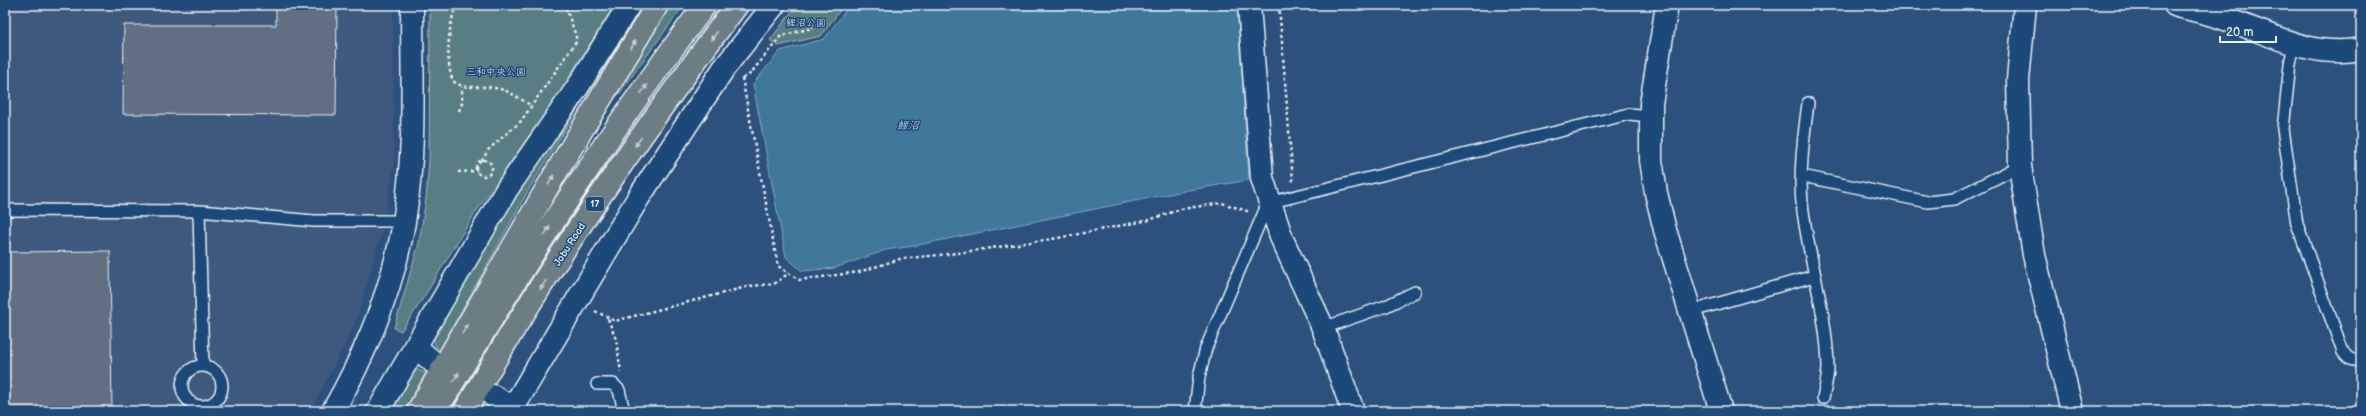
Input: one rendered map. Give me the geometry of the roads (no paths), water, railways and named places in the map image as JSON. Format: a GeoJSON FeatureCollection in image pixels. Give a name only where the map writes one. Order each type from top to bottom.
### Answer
{"type":"FeatureCollection","features":[{"type":"Feature","properties":{"kind":"highway"},"geometry":{"type":"LineString","coordinates":[[418,411],[569,150],[657,5]]}},
{"type":"Feature","properties":{"kind":"highway","name":"17"},"geometry":{"type":"LineString","coordinates":[[436,411],[496,310],[548,230],[632,106],[705,5]]}},
{"type":"Feature","properties":{"kind":"highway","name":"Jobu Road"},"geometry":{"type":"LineString","coordinates":[[465,411],[571,239],[683,77],[737,5]]}},
{"type":"Feature","properties":{"kind":"street"},"geometry":{"type":"LineString","coordinates":[[333,411],[355,369],[388,287],[404,221],[412,131],[412,5]]}},
{"type":"Feature","properties":{"kind":"street"},"geometry":{"type":"LineString","coordinates":[[378,411],[506,188],[577,88],[629,5]]}},
{"type":"Feature","properties":{"kind":"street"},"geometry":{"type":"LineString","coordinates":[[493,396],[513,410],[637,200],[733,73],[774,5]]}},
{"type":"Feature","properties":{"kind":"street"},"geometry":{"type":"LineString","coordinates":[[1249,5],[1265,210],[1282,239],[1323,328],[1353,411]]}},
{"type":"Feature","properties":{"kind":"street"},"geometry":{"type":"LineString","coordinates":[[1667,5],[1650,116],[1651,160],[1656,193],[1666,230],[1692,310],[1721,411]]}},
{"type":"Feature","properties":{"kind":"street"},"geometry":{"type":"LineString","coordinates":[[2025,5],[2018,80],[2020,166],[2034,255],[2072,411]]}},
{"type":"Feature","properties":{"kind":"street"},"geometry":{"type":"LineString","coordinates":[[2175,5],[2226,19],[2294,45],[2334,50],[2361,49]]}},
{"type":"Feature","properties":{"kind":"street"},"geometry":{"type":"LineString","coordinates":[[415,346],[433,362]]}},
{"type":"Feature","properties":{"kind":"lane"},"geometry":{"type":"LineString","coordinates":[[2294,45],[2290,64],[2283,129],[2297,224],[2343,352],[2347,358],[2354,361],[2361,360]]}},
{"type":"Feature","properties":{"kind":"lane"},"geometry":{"type":"LineString","coordinates":[[1808,103],[1803,145],[1802,201],[1828,368],[1824,398]]}},
{"type":"Feature","properties":{"kind":"lane"},"geometry":{"type":"LineString","coordinates":[[1195,411],[1199,377],[1206,348],[1265,210],[1296,195],[1629,114],[1650,116]]}},
{"type":"Feature","properties":{"kind":"lane"},"geometry":{"type":"LineString","coordinates":[[1802,176],[1928,202],[1943,202],[2020,166]]}},
{"type":"Feature","properties":{"kind":"lane"},"geometry":{"type":"LineString","coordinates":[[5,210],[199,211],[314,221],[404,221]]}},
{"type":"Feature","properties":{"kind":"lane"},"geometry":{"type":"LineString","coordinates":[[199,211],[203,366]]}},
{"type":"Feature","properties":{"kind":"lane"},"geometry":{"type":"LineString","coordinates":[[1692,310],[1814,276]]}},
{"type":"Feature","properties":{"kind":"lane"},"geometry":{"type":"LineString","coordinates":[[1323,328],[1386,306],[1415,292]]}},
{"type":"Feature","properties":{"kind":"lane"},"geometry":{"type":"LineString","coordinates":[[203,366],[215,371],[220,377],[222,390],[216,400],[202,408],[188,400],[183,388],[186,375],[190,370],[203,366]]}},
{"type":"Feature","properties":{"kind":"lane"},"geometry":{"type":"LineString","coordinates":[[597,384],[613,384],[619,390],[624,411]]}},
{"type":"Feature","properties":{"kind":"water","name":"鯉沼"},"geometry":{"type":"Polygon","coordinates":[[[850,5],[1237,5],[1249,180],[1189,190],[913,246],[886,250],[835,268],[802,271],[786,257],[753,84],[780,51],[824,39],[850,5]]]}},
{"type":"Feature","properties":{"kind":"park label","name":"鯉沼公園"},"geometry":{"type":"Point","coordinates":[806,22]}},
{"type":"Feature","properties":{"kind":"park label","name":"三和中央公園"},"geometry":{"type":"Point","coordinates":[496,71]}}]}
